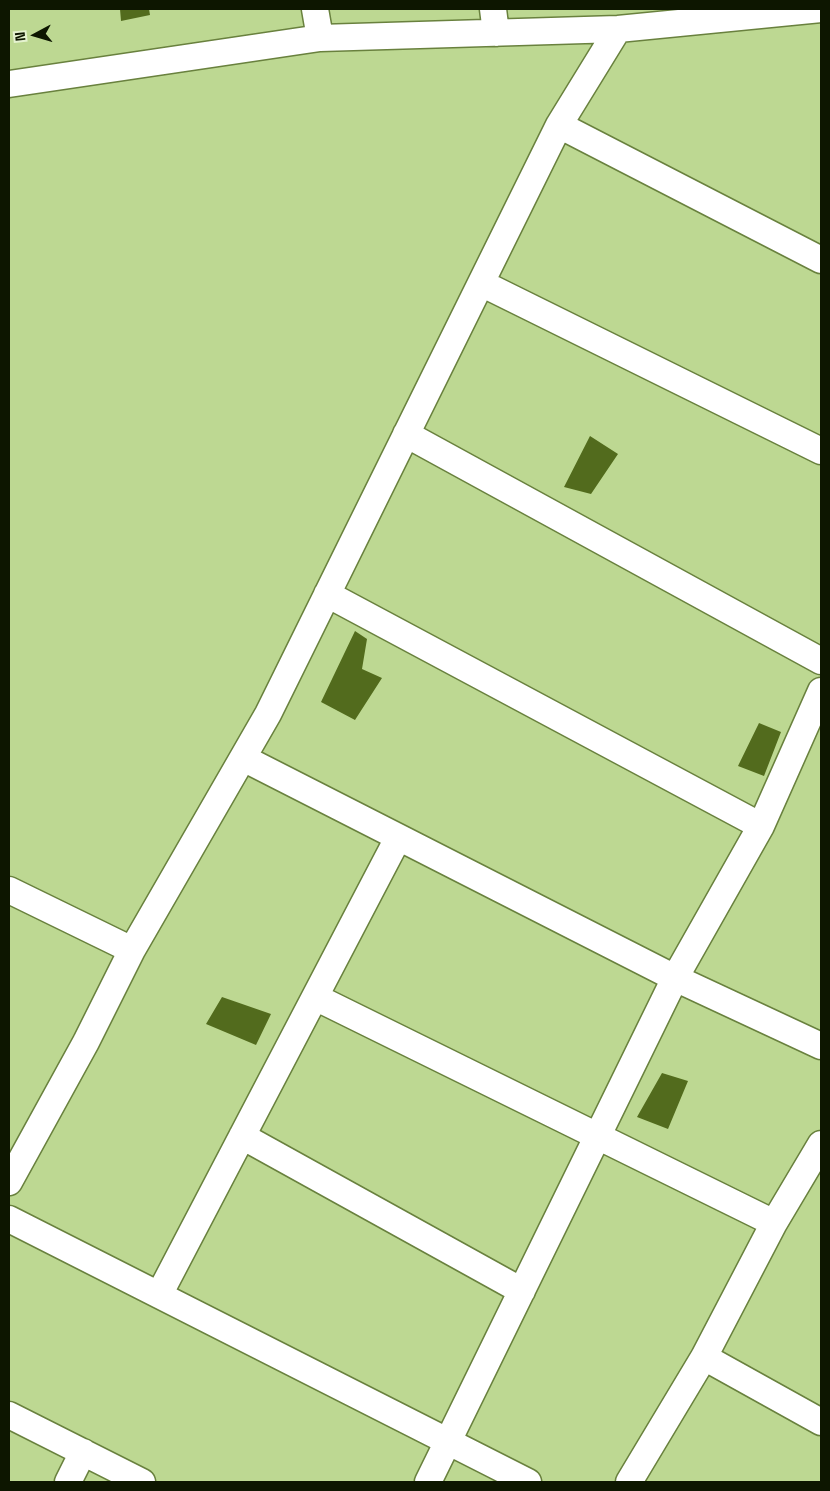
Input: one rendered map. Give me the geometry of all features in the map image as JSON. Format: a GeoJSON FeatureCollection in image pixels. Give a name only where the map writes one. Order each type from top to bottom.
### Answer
{"type":"FeatureCollection","features":[{"type":"Feature","properties":{"kind":"street"},"geometry":{"type":"LineString","coordinates":[[315,9],[320,38]]}},
{"type":"Feature","properties":{"kind":"street"},"geometry":{"type":"LineString","coordinates":[[9,84],[320,38],[495,21],[618,29],[821,9]]}},
{"type":"Feature","properties":{"kind":"street"},"geometry":{"type":"LineString","coordinates":[[9,1182],[86,1042],[132,950],[243,758],[327,594],[559,125],[618,29]]}},
{"type":"Feature","properties":{"kind":"street"},"geometry":{"type":"LineString","coordinates":[[559,125],[821,260]]}},
{"type":"Feature","properties":{"kind":"street"},"geometry":{"type":"LineString","coordinates":[[481,284],[821,451]]}},
{"type":"Feature","properties":{"kind":"street"},"geometry":{"type":"LineString","coordinates":[[406,434],[821,661]]}},
{"type":"Feature","properties":{"kind":"street"},"geometry":{"type":"LineString","coordinates":[[327,594],[761,826]]}},
{"type":"Feature","properties":{"kind":"street"},"geometry":{"type":"LineString","coordinates":[[428,1482],[675,978],[761,826],[821,692]]}},
{"type":"Feature","properties":{"kind":"street"},"geometry":{"type":"LineString","coordinates":[[243,758],[675,978],[821,1046]]}},
{"type":"Feature","properties":{"kind":"street"},"geometry":{"type":"LineString","coordinates":[[160,1295],[398,838]]}},
{"type":"Feature","properties":{"kind":"street"},"geometry":{"type":"LineString","coordinates":[[9,890],[132,950]]}},
{"type":"Feature","properties":{"kind":"street"},"geometry":{"type":"LineString","coordinates":[[315,997],[774,1223]]}},
{"type":"Feature","properties":{"kind":"street"},"geometry":{"type":"LineString","coordinates":[[242,1136],[522,1291]]}},
{"type":"Feature","properties":{"kind":"street"},"geometry":{"type":"LineString","coordinates":[[629,1482],[704,1357],[774,1223],[821,1144]]}},
{"type":"Feature","properties":{"kind":"street"},"geometry":{"type":"LineString","coordinates":[[9,1219],[528,1482]]}},
{"type":"Feature","properties":{"kind":"street"},"geometry":{"type":"LineString","coordinates":[[704,1357],[821,1422]]}},
{"type":"Feature","properties":{"kind":"street"},"geometry":{"type":"LineString","coordinates":[[9,1415],[142,1482]]}},
{"type":"Feature","properties":{"kind":"street"},"geometry":{"type":"LineString","coordinates":[[68,1482],[84,1452]]}},
{"type":"Feature","properties":{"kind":"building"},"geometry":{"type":"Polygon","coordinates":[[[120,9],[149,9],[150,15],[121,21],[120,9]]]}},
{"type":"Feature","properties":{"kind":"building"},"geometry":{"type":"Polygon","coordinates":[[[590,436],[618,454],[591,494],[564,487],[590,436]]]}},
{"type":"Feature","properties":{"kind":"building"},"geometry":{"type":"Polygon","coordinates":[[[355,631],[367,639],[362,669],[382,678],[355,720],[321,702],[355,631]]]}},
{"type":"Feature","properties":{"kind":"building"},"geometry":{"type":"Polygon","coordinates":[[[759,723],[781,732],[764,776],[738,766],[759,723]]]}},
{"type":"Feature","properties":{"kind":"building"},"geometry":{"type":"Polygon","coordinates":[[[222,997],[271,1014],[256,1045],[206,1024],[222,997]]]}},
{"type":"Feature","properties":{"kind":"building"},"geometry":{"type":"Polygon","coordinates":[[[662,1073],[688,1081],[668,1129],[637,1117],[662,1073]]]}}]}
